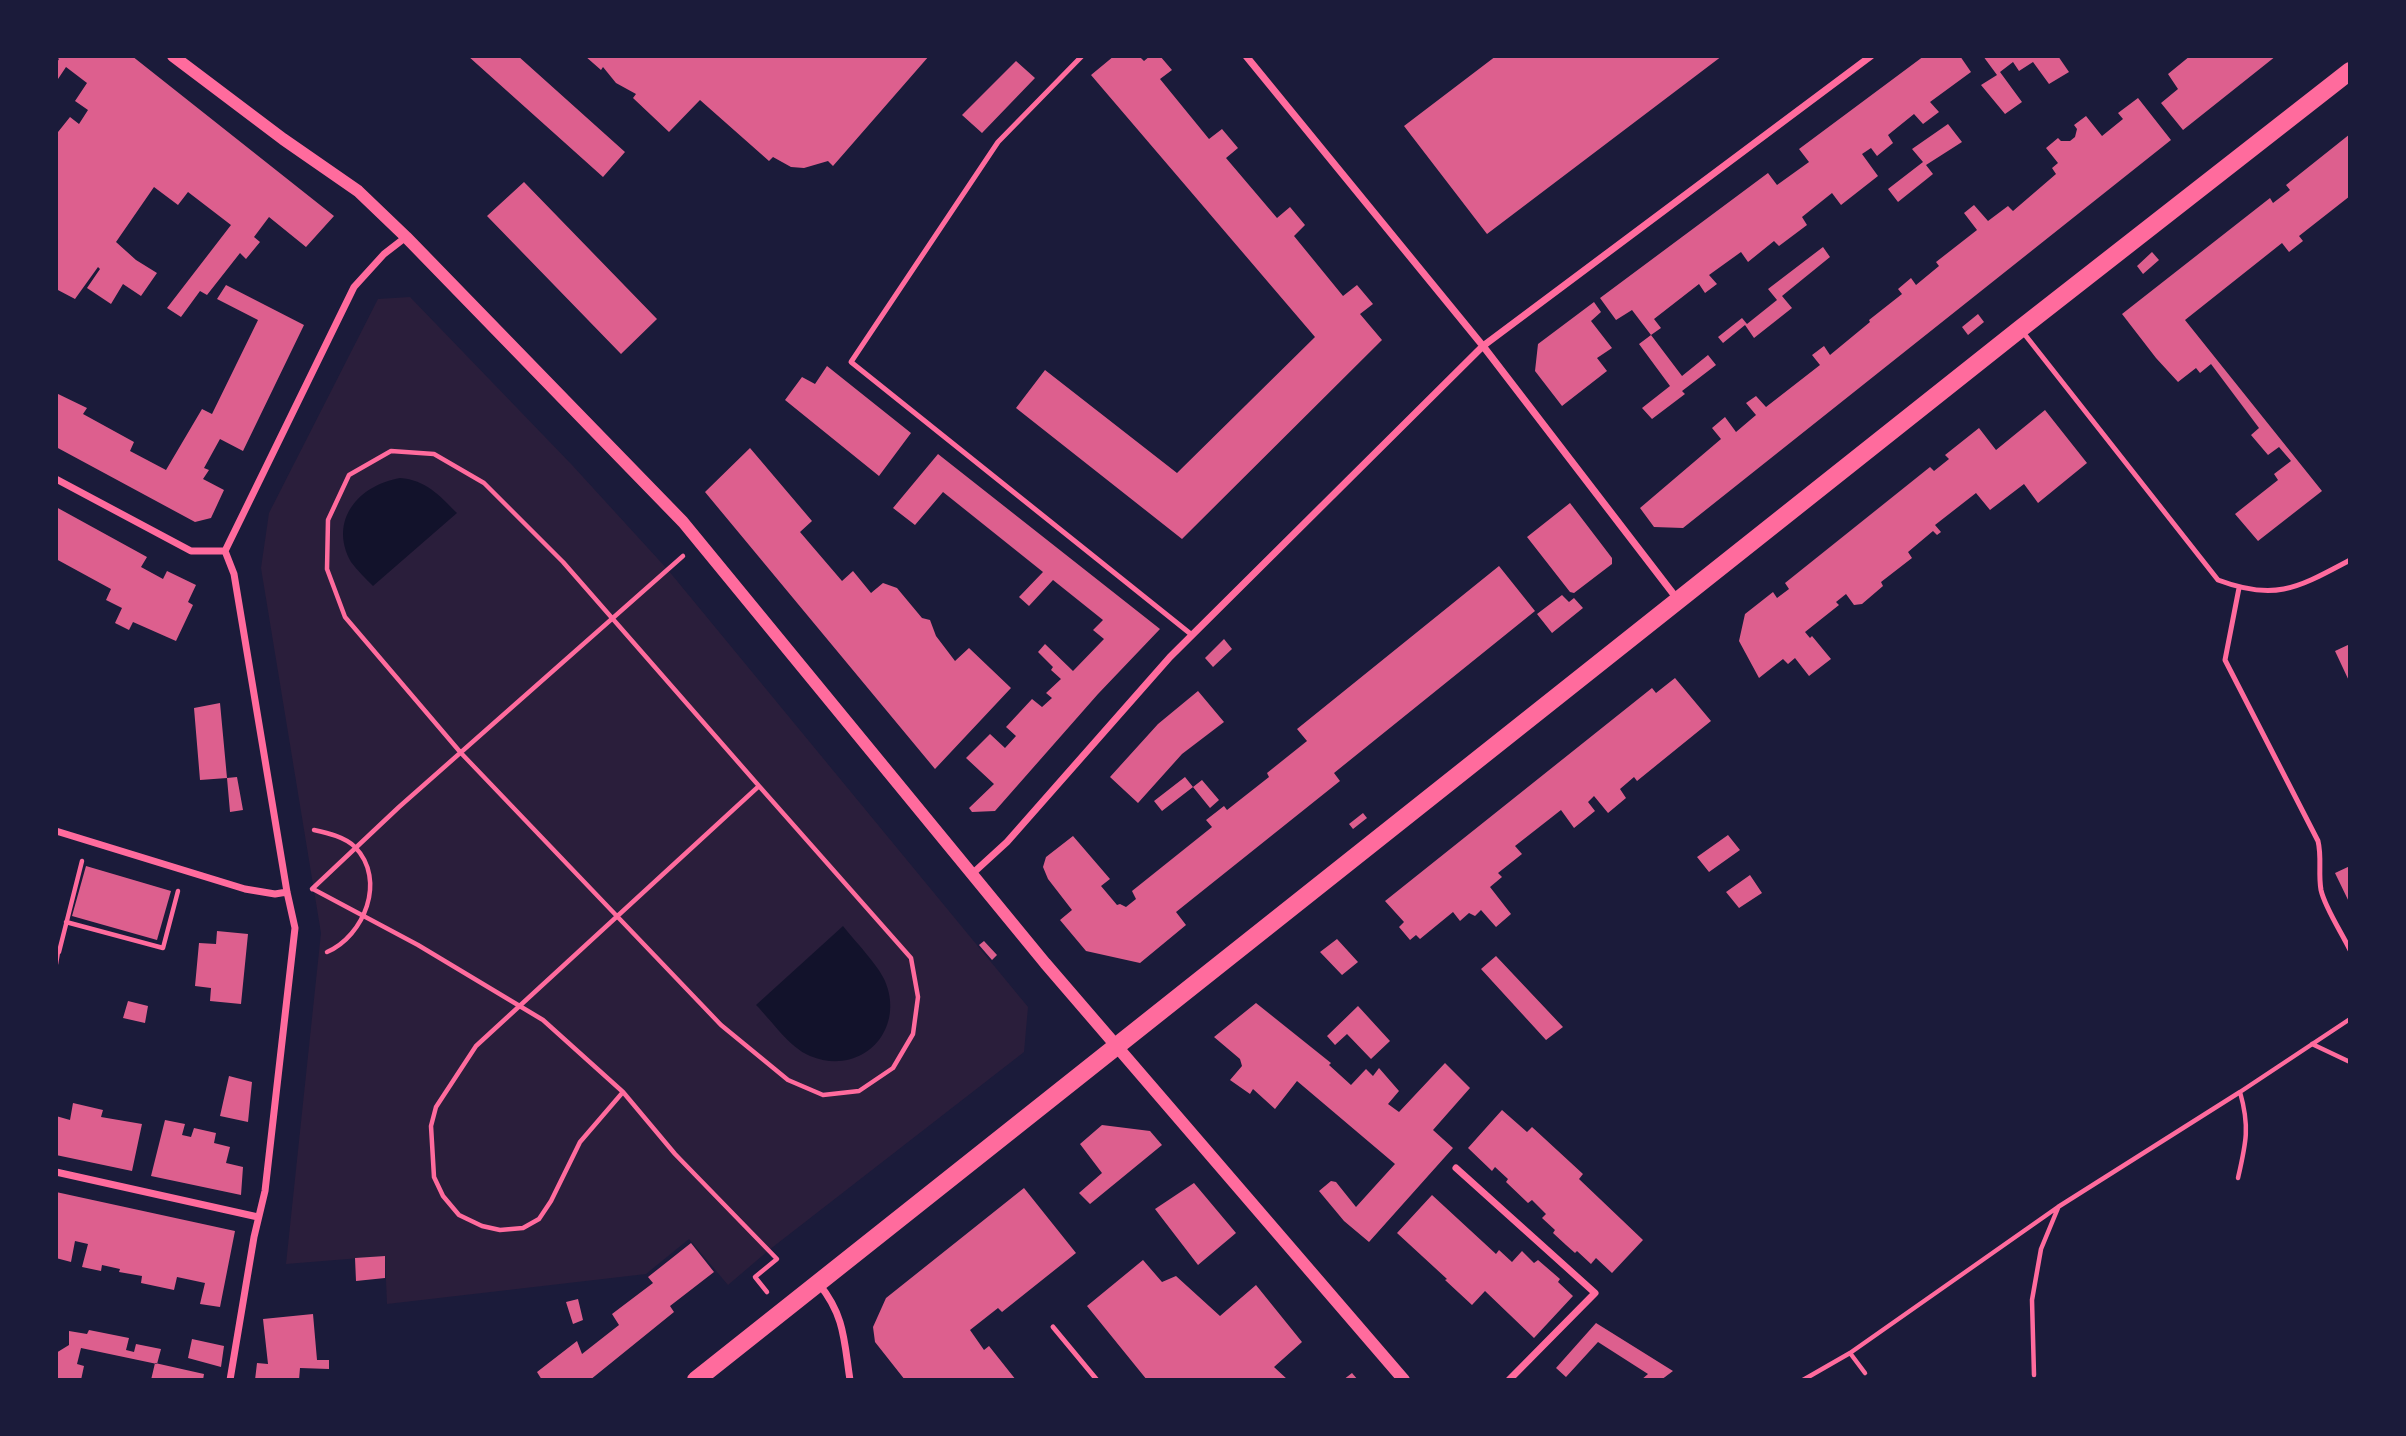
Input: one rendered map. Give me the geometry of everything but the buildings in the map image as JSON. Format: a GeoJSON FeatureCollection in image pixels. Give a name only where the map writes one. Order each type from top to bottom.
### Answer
{"type":"FeatureCollection","features":[{"type":"Feature","properties":{"kind":"main road"},"geometry":{"type":"LineString","coordinates":[[696,1380],[2020,329],[2350,71]]}},
{"type":"Feature","properties":{"kind":"street"},"geometry":{"type":"LineString","coordinates":[[173,56],[232,102],[358,191],[683,522],[1117,1048],[1404,1380]]}},
{"type":"Feature","properties":{"kind":"street"},"geometry":{"type":"LineString","coordinates":[[1258,56],[1249,59],[1483,346],[1678,601]]}},
{"type":"Feature","properties":{"kind":"street"},"geometry":{"type":"LineString","coordinates":[[972,874],[1007,842],[1192,635],[1483,346],[1871,56]]}},
{"type":"Feature","properties":{"kind":"street"},"geometry":{"type":"LineString","coordinates":[[230,1380],[258,1217],[265,1191],[295,928],[234,574],[225,551],[354,287],[384,254],[406,237]]}},
{"type":"Feature","properties":{"kind":"street"},"geometry":{"type":"LineString","coordinates":[[56,479],[191,551],[225,551]]}},
{"type":"Feature","properties":{"kind":"street"},"geometry":{"type":"LineString","coordinates":[[56,831],[245,889],[275,894],[287,892]]}},
{"type":"Feature","properties":{"kind":"street"},"geometry":{"type":"LineString","coordinates":[[1456,1168],[1595,1293],[1509,1380]]}},
{"type":"Feature","properties":{"kind":"street"},"geometry":{"type":"LineString","coordinates":[[56,1172],[258,1217]]}},
{"type":"Feature","properties":{"kind":"street"},"geometry":{"type":"LineString","coordinates":[[819,1283],[840,1316],[850,1380]]}},
{"type":"Feature","properties":{"kind":"lane"},"geometry":{"type":"LineString","coordinates":[[1082,56],[998,142],[850,362],[1192,635]]}},
{"type":"Feature","properties":{"kind":"lane"},"geometry":{"type":"LineString","coordinates":[[2020,329],[2218,580],[2239,588],[2269,591],[2301,586],[2350,560]]}},
{"type":"Feature","properties":{"kind":"lane"},"geometry":{"type":"LineString","coordinates":[[2239,588],[2225,660],[2318,841],[2322,856],[2319,875],[2322,893],[2350,950]]}},
{"type":"Feature","properties":{"kind":"lane"},"geometry":{"type":"LineString","coordinates":[[1054,1327],[1097,1380]]}},
{"type":"Feature","properties":{"kind":"path"},"geometry":{"type":"LineString","coordinates":[[391,451],[434,454],[484,483],[563,562],[613,618],[911,958],[918,997],[913,1034],[893,1068],[859,1091],[823,1095],[788,1080],[721,1025],[461,753],[345,617],[327,569],[328,520],[349,475],[391,451]]}},
{"type":"Feature","properties":{"kind":"path"},"geometry":{"type":"LineString","coordinates":[[698,541],[399,807],[313,889],[418,945],[543,1020],[623,1092],[675,1154],[777,1259],[755,1277],[783,1311]]}},
{"type":"Feature","properties":{"kind":"path"},"geometry":{"type":"LineString","coordinates":[[623,1092],[580,1142],[551,1201],[539,1219],[523,1228],[500,1230],[482,1226],[459,1215],[443,1196],[434,1177],[431,1126],[436,1107],[476,1046],[759,786]]}},
{"type":"Feature","properties":{"kind":"path"},"geometry":{"type":"LineString","coordinates":[[314,830],[342,839],[356,849],[362,857],[368,876],[369,896],[364,916],[351,936],[337,948],[327,952]]}},
{"type":"Feature","properties":{"kind":"path"},"geometry":{"type":"LineString","coordinates":[[56,964],[81,866]]}},
{"type":"Feature","properties":{"kind":"path"},"geometry":{"type":"LineString","coordinates":[[66,922],[163,948],[177,894]]}},
{"type":"Feature","properties":{"kind":"path"},"geometry":{"type":"LineString","coordinates":[[1803,1380],[1850,1353],[2058,1207],[2350,1019]]}},
{"type":"Feature","properties":{"kind":"path"},"geometry":{"type":"LineString","coordinates":[[2312,1044],[2350,1062]]}},
{"type":"Feature","properties":{"kind":"path"},"geometry":{"type":"LineString","coordinates":[[2238,1178],[2248,1135],[2240,1092]]}},
{"type":"Feature","properties":{"kind":"path"},"geometry":{"type":"LineString","coordinates":[[2034,1374],[2032,1300],[2041,1249],[2058,1207]]}},
{"type":"Feature","properties":{"kind":"path"},"geometry":{"type":"LineString","coordinates":[[1850,1353],[1865,1373]]}},
{"type":"Feature","properties":{"kind":"shaded area"},"geometry":{"type":"Polygon","coordinates":[[[410,297],[572,465],[668,570],[1028,1007],[1024,1052],[769,1250],[728,1285],[689,1239],[646,1274],[387,1304],[385,1256],[286,1264],[321,933],[261,568],[269,513],[378,299],[410,297]]]}},
{"type":"Feature","properties":{"kind":"shaded area"},"geometry":{"type":"Polygon","coordinates":[[[400,478],[425,485],[457,513],[373,586],[351,562],[343,532],[346,519],[360,497],[372,488],[400,478]]]}},
{"type":"Feature","properties":{"kind":"shaded area"},"geometry":{"type":"Polygon","coordinates":[[[843,926],[882,975],[890,999],[889,1017],[884,1032],[862,1055],[829,1061],[802,1052],[756,1005],[843,926]]]}}]}
